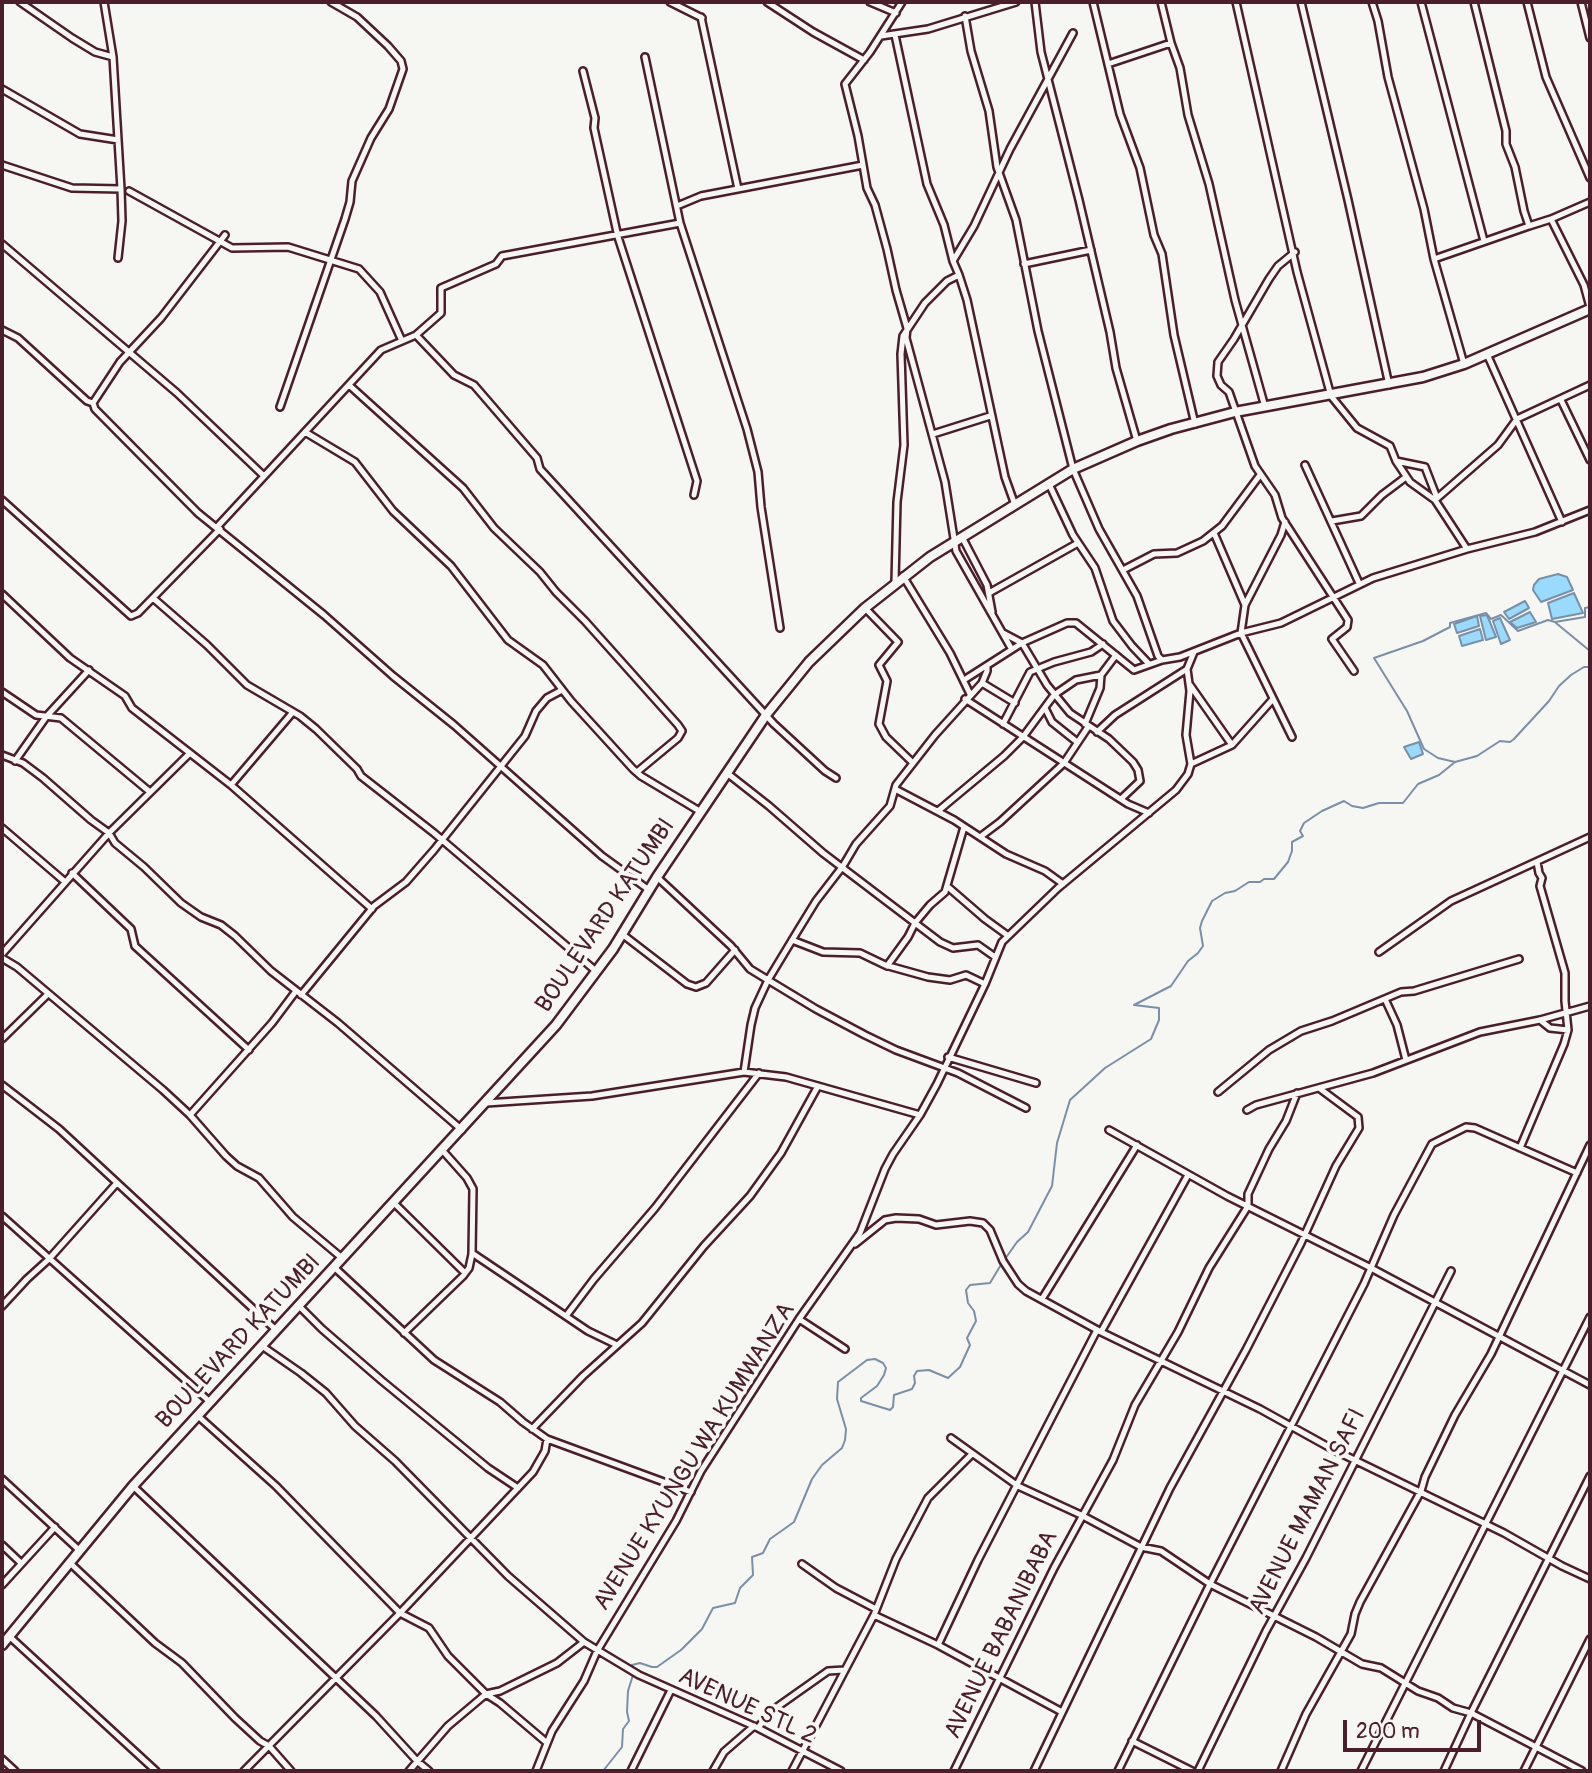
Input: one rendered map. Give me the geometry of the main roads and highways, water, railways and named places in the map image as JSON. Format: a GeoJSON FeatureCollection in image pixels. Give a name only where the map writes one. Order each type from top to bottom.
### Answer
{"type":"FeatureCollection","features":[{"type":"Feature","properties":{"kind":"water"},"geometry":{"type":"Polygon","coordinates":[[[1558,574],[1567,577],[1573,590],[1541,602],[1533,590],[1534,585],[1539,579],[1558,574]]]}},
{"type":"Feature","properties":{"kind":"water"},"geometry":{"type":"Polygon","coordinates":[[[1574,593],[1583,613],[1552,619],[1548,603],[1574,593]]]}},
{"type":"Feature","properties":{"kind":"water"},"geometry":{"type":"Polygon","coordinates":[[[1525,601],[1529,608],[1509,619],[1504,612],[1525,601]]]}},
{"type":"Feature","properties":{"kind":"water"},"geometry":{"type":"Polygon","coordinates":[[[1530,612],[1536,622],[1517,628],[1510,622],[1530,612]]]}},
{"type":"Feature","properties":{"kind":"water"},"geometry":{"type":"Polygon","coordinates":[[[1487,615],[1496,637],[1486,640],[1480,616],[1487,615]]]}},
{"type":"Feature","properties":{"kind":"water"},"geometry":{"type":"Polygon","coordinates":[[[1477,616],[1479,626],[1457,633],[1454,624],[1477,616]]]}},
{"type":"Feature","properties":{"kind":"water"},"geometry":{"type":"Polygon","coordinates":[[[1500,618],[1510,640],[1501,644],[1493,621],[1500,618]]]}},
{"type":"Feature","properties":{"kind":"water"},"geometry":{"type":"Polygon","coordinates":[[[1480,629],[1483,640],[1462,646],[1459,636],[1480,629]]]}},
{"type":"Feature","properties":{"kind":"water"},"geometry":{"type":"Polygon","coordinates":[[[1419,742],[1423,754],[1411,759],[1404,747],[1419,742]]]}},
{"type":"Feature","properties":{"kind":"waterway"},"geometry":{"type":"LineString","coordinates":[[1455,762],[1438,758],[1424,749],[1407,711],[1374,658],[1423,641],[1450,627],[1450,623],[1486,613],[1491,619],[1501,615],[1518,631],[1548,620],[1555,622],[1585,617],[1585,608],[1590,607]]}},
{"type":"Feature","properties":{"kind":"waterway"},"geometry":{"type":"LineString","coordinates":[[1556,623],[1590,651]]}},
{"type":"Feature","properties":{"kind":"waterway"},"geometry":{"type":"LineString","coordinates":[[1005,1259],[1028,1232],[1052,1186],[1057,1143],[1070,1100],[1105,1068],[1151,1039],[1159,1020],[1159,1008],[1134,1005],[1171,986],[1188,961],[1198,953],[1203,946],[1200,928],[1212,901],[1249,882],[1274,879],[1288,862],[1292,842],[1303,836],[1300,831],[1304,823],[1322,811],[1344,801],[1363,808],[1379,803],[1403,803],[1418,784],[1439,775],[1455,762],[1477,756],[1500,741],[1510,742],[1549,701],[1559,686],[1584,667],[1590,667]]}},
{"type":"Feature","properties":{"kind":"waterway"},"geometry":{"type":"LineString","coordinates":[[632,1669],[632,1665],[640,1663],[657,1667],[681,1650],[702,1629],[713,1608],[735,1603],[740,1588],[753,1575],[752,1557],[763,1553],[770,1539],[794,1522],[812,1479],[822,1465],[842,1448],[845,1440],[846,1429],[837,1399],[838,1382],[867,1360],[875,1359],[883,1363],[886,1368],[884,1375],[861,1401],[890,1410],[893,1407],[894,1395],[912,1389],[917,1371],[929,1370],[948,1378],[960,1367],[970,1345],[967,1338],[976,1321],[966,1290],[970,1285],[990,1283],[1002,1263]]}},
{"type":"Feature","properties":{"kind":"waterway"},"geometry":{"type":"LineString","coordinates":[[603,1771],[622,1747],[623,1729],[629,1721],[628,1691],[633,1675]]}}]}
